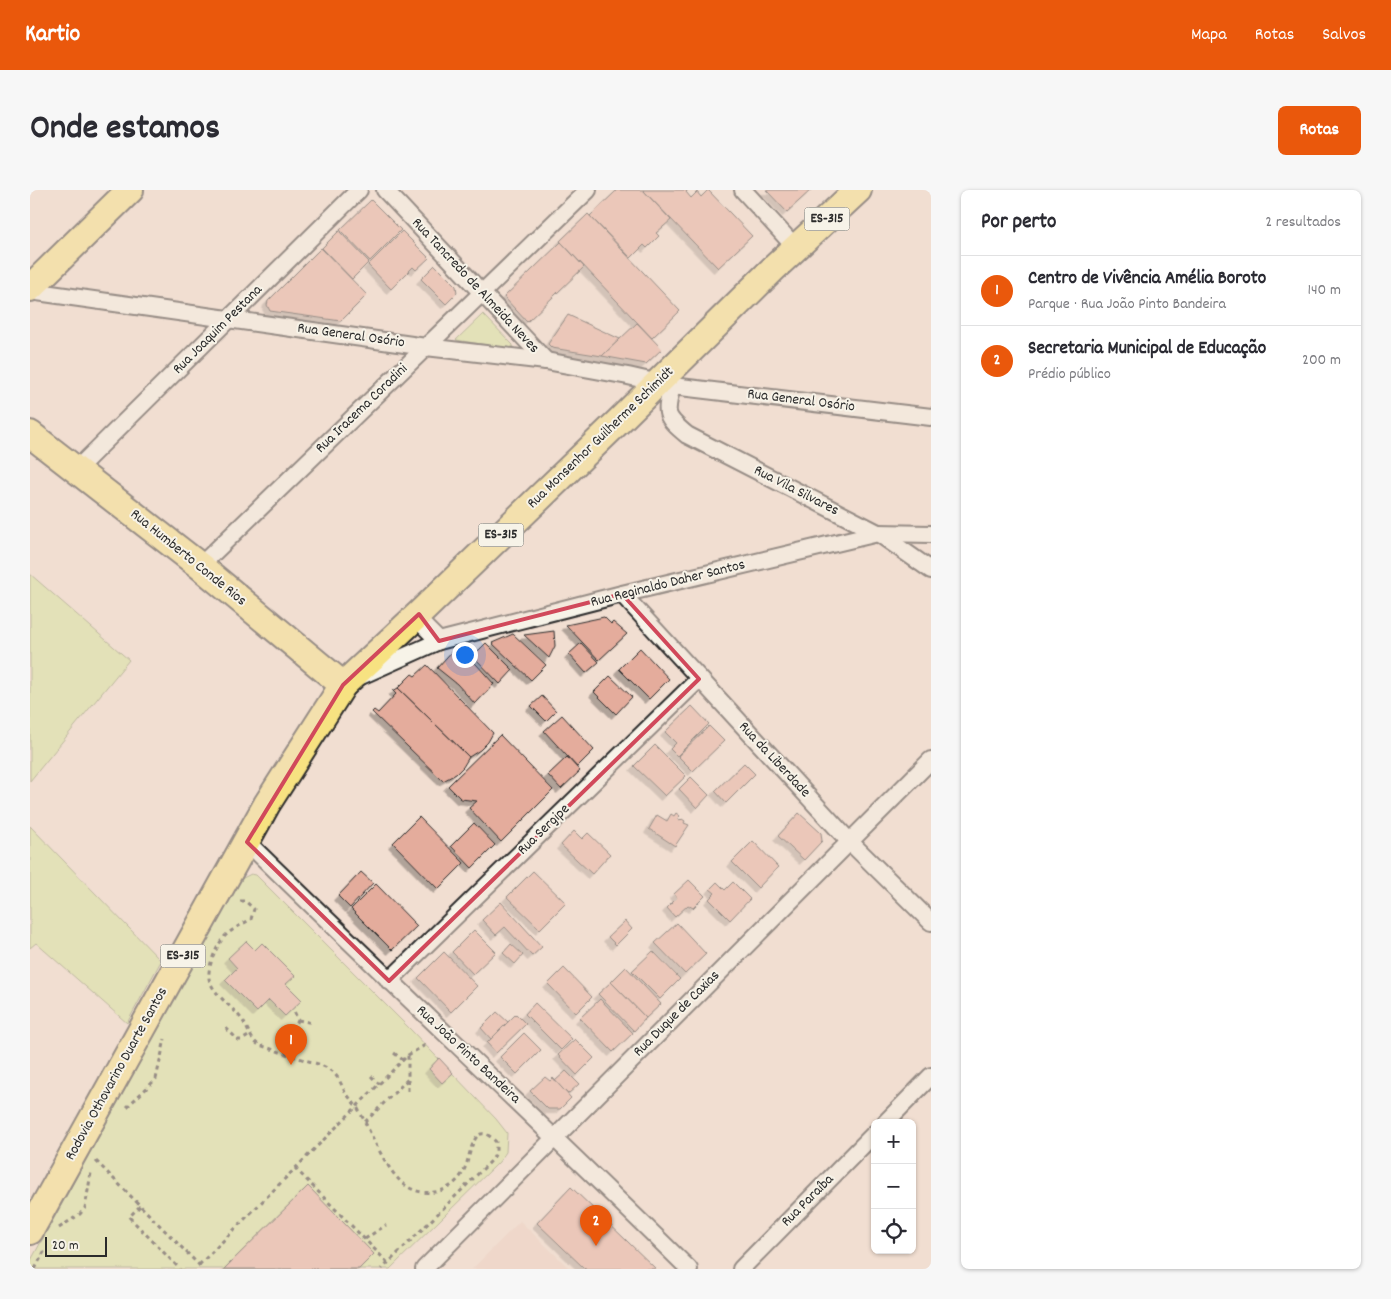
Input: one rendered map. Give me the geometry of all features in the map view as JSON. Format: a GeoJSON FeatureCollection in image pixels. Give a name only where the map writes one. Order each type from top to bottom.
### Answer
{"type":"FeatureCollection","features":[{"type":"Feature","properties":{"kind":"main road"},"geometry":{"type":"LineString","coordinates":[[30,290],[130,190]]}},
{"type":"Feature","properties":{"kind":"main road","name":"Rua Monsenhor Guilherme Schimidt"},"geometry":{"type":"LineString","coordinates":[[342,685],[664,384],[773,269],[858,190]]}},
{"type":"Feature","properties":{"kind":"main road","name":"Rua Humberto Conde Rios"},"geometry":{"type":"LineString","coordinates":[[30,434],[200,566],[342,685]]}},
{"type":"Feature","properties":{"kind":"main road","name":"Rodovia Othovarino Duarte Santos"},"geometry":{"type":"LineString","coordinates":[[39,1238],[267,804],[342,685]]}},
{"type":"Feature","properties":{"kind":"street","name":"Rua Joaquim Pestana"},"geometry":{"type":"LineString","coordinates":[[76,470],[358,190]]}},
{"type":"Feature","properties":{"kind":"street","name":"Rua Tancredo de Almeida Neves"},"geometry":{"type":"LineString","coordinates":[[385,190],[546,361]]}},
{"type":"Feature","properties":{"kind":"street","name":"Rua Iracema Coradini"},"geometry":{"type":"LineString","coordinates":[[200,566],[588,190]]}},
{"type":"Feature","properties":{"kind":"street"},"geometry":{"type":"LineString","coordinates":[[743,190],[778,226],[796,248]]}},
{"type":"Feature","properties":{"kind":"street","name":"Rua General Osório"},"geometry":{"type":"LineString","coordinates":[[30,290],[426,347],[546,361],[664,384],[931,417]]}},
{"type":"Feature","properties":{"kind":"street","name":"Rua Vila Silvares"},"geometry":{"type":"LineString","coordinates":[[664,384],[666,409],[673,424],[687,436],[878,533],[931,570]]}},
{"type":"Feature","properties":{"kind":"street","name":"Rua Reginaldo Daher Santos"},"geometry":{"type":"LineString","coordinates":[[342,685],[439,641],[622,594],[878,533],[931,534]]}},
{"type":"Feature","properties":{"kind":"street","name":"Rua da Liberdade"},"geometry":{"type":"LineString","coordinates":[[622,594],[849,840],[931,922]]}},
{"type":"Feature","properties":{"kind":"street"},"geometry":{"type":"LineString","coordinates":[[419,614],[424,626],[439,641]]}},
{"type":"Feature","properties":{"kind":"street","name":"Rua Sergipe"},"geometry":{"type":"LineString","coordinates":[[389,981],[699,679]]}},
{"type":"Feature","properties":{"kind":"street","name":"Rua Duque de Caxias"},"geometry":{"type":"LineString","coordinates":[[424,1269],[849,840],[931,760]]}},
{"type":"Feature","properties":{"kind":"street","name":"Rua João Pinto Bandeira"},"geometry":{"type":"LineString","coordinates":[[247,842],[689,1269]]}},
{"type":"Feature","properties":{"kind":"street"},"geometry":{"type":"LineString","coordinates":[[889,1119],[931,1076]]}},
{"type":"Feature","properties":{"kind":"street","name":"Rua Paraíba"},"geometry":{"type":"LineString","coordinates":[[741,1269],[871,1137]]}},
{"type":"Feature","properties":{"kind":"path"},"geometry":{"type":"LineString","coordinates":[[234,905],[239,901],[250,903],[254,908],[252,919],[225,936],[211,960],[207,973],[214,990],[243,1020],[252,1041],[258,1045],[320,1065],[330,1070],[337,1077],[357,1107],[391,1170],[399,1180],[408,1187],[428,1194],[440,1192],[451,1186],[466,1168],[473,1140],[479,1135],[484,1134],[492,1137],[496,1142],[496,1154],[481,1172],[382,1269]]}},
{"type":"Feature","properties":{"kind":"path"},"geometry":{"type":"LineString","coordinates":[[285,1053],[298,1020],[293,1009]]}},
{"type":"Feature","properties":{"kind":"path"},"geometry":{"type":"LineString","coordinates":[[298,1020],[313,1022]]}},
{"type":"Feature","properties":{"kind":"path"},"geometry":{"type":"LineString","coordinates":[[226,1028],[238,1040],[242,1040],[250,1035]]}},
{"type":"Feature","properties":{"kind":"path"},"geometry":{"type":"LineString","coordinates":[[123,1111],[156,1079],[166,1034]]}},
{"type":"Feature","properties":{"kind":"path"},"geometry":{"type":"LineString","coordinates":[[92,1160],[94,1158],[201,1268],[296,1168],[408,1055],[427,1044]]}},
{"type":"Feature","properties":{"kind":"path"},"geometry":{"type":"LineString","coordinates":[[394,1053],[403,1060]]}},
{"type":"Feature","properties":{"kind":"path"},"geometry":{"type":"LineString","coordinates":[[408,1055],[408,1091]]}},
{"type":"Feature","properties":{"kind":"path"},"geometry":{"type":"LineString","coordinates":[[371,1076],[379,1084]]}},
{"type":"Feature","properties":{"kind":"path"},"geometry":{"type":"LineString","coordinates":[[365,1122],[408,1079]]}},
{"type":"Feature","properties":{"kind":"path"},"geometry":{"type":"LineString","coordinates":[[57,1229],[80,1214],[85,1208],[91,1168]]}},
{"type":"Feature","properties":{"kind":"path"},"geometry":{"type":"LineString","coordinates":[[296,1168],[388,1263]]}},
{"type":"Feature","properties":{"kind":"path"},"geometry":{"type":"LineString","coordinates":[[140,1206],[129,1217],[180,1269]]}},
{"type":"Feature","properties":{"kind":"path"},"geometry":{"type":"LineString","coordinates":[[365,1239],[386,1224]]}},
{"type":"Feature","properties":{"kind":"path"},"geometry":{"type":"LineString","coordinates":[[35,1269],[39,1238]]}},
{"type":"Feature","properties":{"kind":"highlighted area"},"geometry":{"type":"Polygon","coordinates":[[[622,594],[699,679],[389,981],[247,842],[343,685],[419,614],[439,641],[622,594]]]}},
{"type":"Feature","properties":{"kind":"shaded area"},"geometry":{"type":"Polygon","coordinates":[[[520,1221],[570,1269],[472,1269],[520,1221]]]}},
{"type":"Feature","properties":{"kind":"green space"},"geometry":{"type":"Polygon","coordinates":[[[483,314],[513,345],[512,349],[456,340],[483,314]]]}},
{"type":"Feature","properties":{"kind":"green space"},"geometry":{"type":"Polygon","coordinates":[[[30,574],[129,660],[30,781],[30,574]]]}},
{"type":"Feature","properties":{"kind":"green space"},"geometry":{"type":"Polygon","coordinates":[[[30,826],[161,961],[127,1023],[36,943],[30,948],[30,826]]]}},
{"type":"Feature","properties":{"kind":"green space"},"geometry":{"type":"Polygon","coordinates":[[[251,874],[256,875],[411,1030],[496,1119],[507,1133],[506,1152],[499,1162],[390,1269],[30,1269],[30,1262],[236,887],[241,879],[251,874]]]}},
{"type":"Feature","properties":{"kind":"building"},"geometry":{"type":"Polygon","coordinates":[[[617,190],[643,190],[671,220],[656,233],[659,236],[647,248],[644,245],[631,258],[590,216],[617,190]]]}},
{"type":"Feature","properties":{"kind":"building"},"geometry":{"type":"Polygon","coordinates":[[[643,190],[688,190],[686,192],[691,198],[697,192],[701,197],[708,190],[752,236],[718,268],[643,190]]]}},
{"type":"Feature","properties":{"kind":"building"},"geometry":{"type":"Polygon","coordinates":[[[766,190],[811,190],[787,212],[766,190]]]}},
{"type":"Feature","properties":{"kind":"building"},"geometry":{"type":"Polygon","coordinates":[[[371,200],[401,230],[370,261],[340,230],[371,200]]]}},
{"type":"Feature","properties":{"kind":"building"},"geometry":{"type":"Polygon","coordinates":[[[588,214],[680,311],[652,338],[560,241],[588,214]]]}},
{"type":"Feature","properties":{"kind":"building"},"geometry":{"type":"Polygon","coordinates":[[[339,231],[369,262],[352,279],[322,248],[339,231]]]}},
{"type":"Feature","properties":{"kind":"building"},"geometry":{"type":"Polygon","coordinates":[[[402,231],[429,258],[416,270],[413,267],[391,289],[368,265],[402,231]]]}},
{"type":"Feature","properties":{"kind":"building"},"geometry":{"type":"Polygon","coordinates":[[[561,242],[584,267],[527,322],[504,297],[561,242]]]}},
{"type":"Feature","properties":{"kind":"building"},"geometry":{"type":"Polygon","coordinates":[[[321,248],[367,295],[341,321],[270,311],[267,305],[268,301],[321,248]]]}},
{"type":"Feature","properties":{"kind":"building"},"geometry":{"type":"Polygon","coordinates":[[[435,265],[456,286],[457,293],[446,304],[421,279],[435,265]]]}},
{"type":"Feature","properties":{"kind":"building"},"geometry":{"type":"Polygon","coordinates":[[[568,315],[620,339],[602,356],[552,348],[548,344],[568,315]]]}},
{"type":"Feature","properties":{"kind":"building"},"geometry":{"type":"Polygon","coordinates":[[[637,323],[662,349],[646,364],[602,356],[637,323]]]}},
{"type":"Feature","properties":{"kind":"building"},"geometry":{"type":"Polygon","coordinates":[[[604,617],[627,634],[599,660],[566,625],[604,617]]]}},
{"type":"Feature","properties":{"kind":"building"},"geometry":{"type":"Polygon","coordinates":[[[554,631],[555,646],[549,658],[524,635],[554,631]]]}},
{"type":"Feature","properties":{"kind":"building"},"geometry":{"type":"Polygon","coordinates":[[[513,634],[546,665],[531,680],[492,643],[513,634]]]}},
{"type":"Feature","properties":{"kind":"building"},"geometry":{"type":"Polygon","coordinates":[[[486,643],[513,670],[500,684],[473,656],[486,643]]]}},
{"type":"Feature","properties":{"kind":"building"},"geometry":{"type":"Polygon","coordinates":[[[581,643],[599,662],[586,673],[569,654],[581,643]]]}},
{"type":"Feature","properties":{"kind":"building"},"geometry":{"type":"Polygon","coordinates":[[[456,647],[476,664],[494,684],[475,704],[457,684],[437,668],[456,647]]]}},
{"type":"Feature","properties":{"kind":"building"},"geometry":{"type":"Polygon","coordinates":[[[640,648],[669,679],[649,699],[619,669],[640,648]]]}},
{"type":"Feature","properties":{"kind":"building"},"geometry":{"type":"Polygon","coordinates":[[[427,665],[493,733],[480,750],[469,757],[398,688],[412,674],[415,676],[427,665]]]}},
{"type":"Feature","properties":{"kind":"building"},"geometry":{"type":"Polygon","coordinates":[[[610,676],[632,697],[616,714],[594,692],[610,676]]]}},
{"type":"Feature","properties":{"kind":"building"},"geometry":{"type":"Polygon","coordinates":[[[398,688],[469,757],[456,774],[443,781],[372,712],[374,710],[378,713],[396,694],[393,691],[398,688]]]}},
{"type":"Feature","properties":{"kind":"building"},"geometry":{"type":"Polygon","coordinates":[[[542,696],[556,711],[546,721],[531,706],[542,696]]]}},
{"type":"Feature","properties":{"kind":"building"},"geometry":{"type":"Polygon","coordinates":[[[692,706],[709,724],[677,756],[670,749],[676,743],[665,732],[692,706]]]}},
{"type":"Feature","properties":{"kind":"building"},"geometry":{"type":"Polygon","coordinates":[[[562,715],[594,750],[577,767],[544,731],[562,715]]]}},
{"type":"Feature","properties":{"kind":"building"},"geometry":{"type":"Polygon","coordinates":[[[709,726],[724,741],[693,771],[678,756],[709,726]]]}},
{"type":"Feature","properties":{"kind":"building"},"geometry":{"type":"Polygon","coordinates":[[[500,735],[553,790],[501,842],[469,808],[477,801],[461,799],[448,786],[500,735]]]}},
{"type":"Feature","properties":{"kind":"building"},"geometry":{"type":"Polygon","coordinates":[[[655,745],[686,776],[665,796],[634,766],[655,745]]]}},
{"type":"Feature","properties":{"kind":"building"},"geometry":{"type":"Polygon","coordinates":[[[567,757],[580,771],[561,789],[548,775],[567,757]]]}},
{"type":"Feature","properties":{"kind":"building"},"geometry":{"type":"Polygon","coordinates":[[[744,763],[755,774],[726,803],[715,791],[744,763]]]}},
{"type":"Feature","properties":{"kind":"building"},"geometry":{"type":"Polygon","coordinates":[[[691,777],[709,795],[697,808],[679,789],[691,777]]]}},
{"type":"Feature","properties":{"kind":"building"},"geometry":{"type":"Polygon","coordinates":[[[676,813],[680,816],[677,819],[680,821],[682,819],[685,821],[684,823],[689,825],[675,846],[649,829],[657,815],[667,821],[671,814],[674,816],[676,813]]]}},
{"type":"Feature","properties":{"kind":"building"},"geometry":{"type":"Polygon","coordinates":[[[799,813],[821,833],[822,841],[804,860],[778,836],[799,813]]]}},
{"type":"Feature","properties":{"kind":"building"},"geometry":{"type":"Polygon","coordinates":[[[419,817],[464,863],[438,889],[393,843],[419,817]]]}},
{"type":"Feature","properties":{"kind":"building"},"geometry":{"type":"Polygon","coordinates":[[[474,823],[495,845],[472,868],[451,846],[474,823]]]}},
{"type":"Feature","properties":{"kind":"building"},"geometry":{"type":"Polygon","coordinates":[[[574,831],[582,839],[588,833],[610,854],[592,874],[561,845],[574,831]]]}},
{"type":"Feature","properties":{"kind":"building"},"geometry":{"type":"Polygon","coordinates":[[[753,841],[778,867],[758,888],[732,862],[753,841]]]}},
{"type":"Feature","properties":{"kind":"building"},"geometry":{"type":"Polygon","coordinates":[[[533,871],[566,903],[540,929],[507,897],[533,871]]]}},
{"type":"Feature","properties":{"kind":"building"},"geometry":{"type":"Polygon","coordinates":[[[361,872],[373,883],[350,908],[338,896],[361,872]]]}},
{"type":"Feature","properties":{"kind":"building"},"geometry":{"type":"Polygon","coordinates":[[[689,880],[705,896],[693,908],[688,905],[675,917],[667,908],[677,898],[674,894],[689,880]]]}},
{"type":"Feature","properties":{"kind":"building"},"geometry":{"type":"Polygon","coordinates":[[[717,882],[725,890],[733,882],[750,899],[730,920],[709,899],[715,893],[710,889],[717,882]]]}},
{"type":"Feature","properties":{"kind":"building"},"geometry":{"type":"Polygon","coordinates":[[[376,884],[417,926],[392,950],[351,909],[376,884]]]}},
{"type":"Feature","properties":{"kind":"building"},"geometry":{"type":"Polygon","coordinates":[[[501,902],[542,947],[532,956],[505,927],[496,935],[482,920],[501,902]]]}},
{"type":"Feature","properties":{"kind":"building"},"geometry":{"type":"Polygon","coordinates":[[[625,921],[632,929],[616,945],[608,937],[625,921]]]}},
{"type":"Feature","properties":{"kind":"building"},"geometry":{"type":"Polygon","coordinates":[[[677,923],[706,954],[685,974],[655,943],[677,923]]]}},
{"type":"Feature","properties":{"kind":"building"},"geometry":{"type":"Polygon","coordinates":[[[474,930],[496,952],[473,974],[452,952],[474,930]]]}},
{"type":"Feature","properties":{"kind":"building"},"geometry":{"type":"Polygon","coordinates":[[[246,941],[255,950],[262,943],[295,976],[286,984],[302,1000],[285,1016],[269,1000],[257,1012],[225,980],[237,968],[228,958],[246,941]]]}},
{"type":"Feature","properties":{"kind":"building"},"geometry":{"type":"Polygon","coordinates":[[[511,944],[523,955],[515,964],[503,953],[511,944]]]}},
{"type":"Feature","properties":{"kind":"building"},"geometry":{"type":"Polygon","coordinates":[[[653,951],[680,979],[660,999],[632,971],[653,951]]]}},
{"type":"Feature","properties":{"kind":"building"},"geometry":{"type":"Polygon","coordinates":[[[444,952],[477,986],[451,1012],[418,978],[444,952]]]}},
{"type":"Feature","properties":{"kind":"building"},"geometry":{"type":"Polygon","coordinates":[[[626,967],[661,1004],[646,1018],[611,982],[626,967]]]}},
{"type":"Feature","properties":{"kind":"building"},"geometry":{"type":"Polygon","coordinates":[[[564,968],[592,997],[576,1013],[548,984],[564,968]]]}},
{"type":"Feature","properties":{"kind":"building"},"geometry":{"type":"Polygon","coordinates":[[[611,982],[646,1018],[634,1031],[598,994],[611,982]]]}},
{"type":"Feature","properties":{"kind":"building"},"geometry":{"type":"Polygon","coordinates":[[[600,999],[633,1033],[613,1052],[580,1018],[600,999]]]}},
{"type":"Feature","properties":{"kind":"building"},"geometry":{"type":"Polygon","coordinates":[[[535,1003],[572,1039],[561,1050],[525,1014],[535,1003]]]}},
{"type":"Feature","properties":{"kind":"building"},"geometry":{"type":"Polygon","coordinates":[[[497,1012],[508,1022],[491,1039],[481,1028],[497,1012]]]}},
{"type":"Feature","properties":{"kind":"building"},"geometry":{"type":"Polygon","coordinates":[[[516,1014],[526,1024],[496,1053],[487,1043],[516,1014]]]}},
{"type":"Feature","properties":{"kind":"building"},"geometry":{"type":"Polygon","coordinates":[[[524,1033],[541,1050],[517,1074],[500,1057],[524,1033]]]}},
{"type":"Feature","properties":{"kind":"building"},"geometry":{"type":"Polygon","coordinates":[[[575,1039],[594,1058],[577,1075],[558,1055],[575,1039]]]}},
{"type":"Feature","properties":{"kind":"building"},"geometry":{"type":"Polygon","coordinates":[[[439,1058],[453,1073],[442,1083],[429,1069],[439,1058]]]}},
{"type":"Feature","properties":{"kind":"building"},"geometry":{"type":"Polygon","coordinates":[[[566,1071],[579,1084],[568,1094],[555,1081],[566,1071]]]}},
{"type":"Feature","properties":{"kind":"building"},"geometry":{"type":"Polygon","coordinates":[[[545,1077],[550,1081],[553,1078],[571,1098],[560,1109],[548,1109],[530,1091],[545,1077]]]}},
{"type":"Feature","properties":{"kind":"building"},"geometry":{"type":"Polygon","coordinates":[[[308,1186],[374,1254],[359,1269],[224,1269],[308,1186]]]}},
{"type":"Feature","properties":{"kind":"building"},"geometry":{"type":"Polygon","coordinates":[[[571,1187],[656,1269],[585,1269],[537,1223],[571,1187]]]}},
{"type":"Feature","properties":{"kind":"place","name":"Centro de Vivência Amélia Boroto"},"geometry":{"type":"Point","coordinates":[291,1065]}},
{"type":"Feature","properties":{"kind":"place","name":"Secretaria Municipal de Educação"},"geometry":{"type":"Point","coordinates":[596,1246]}}]}
